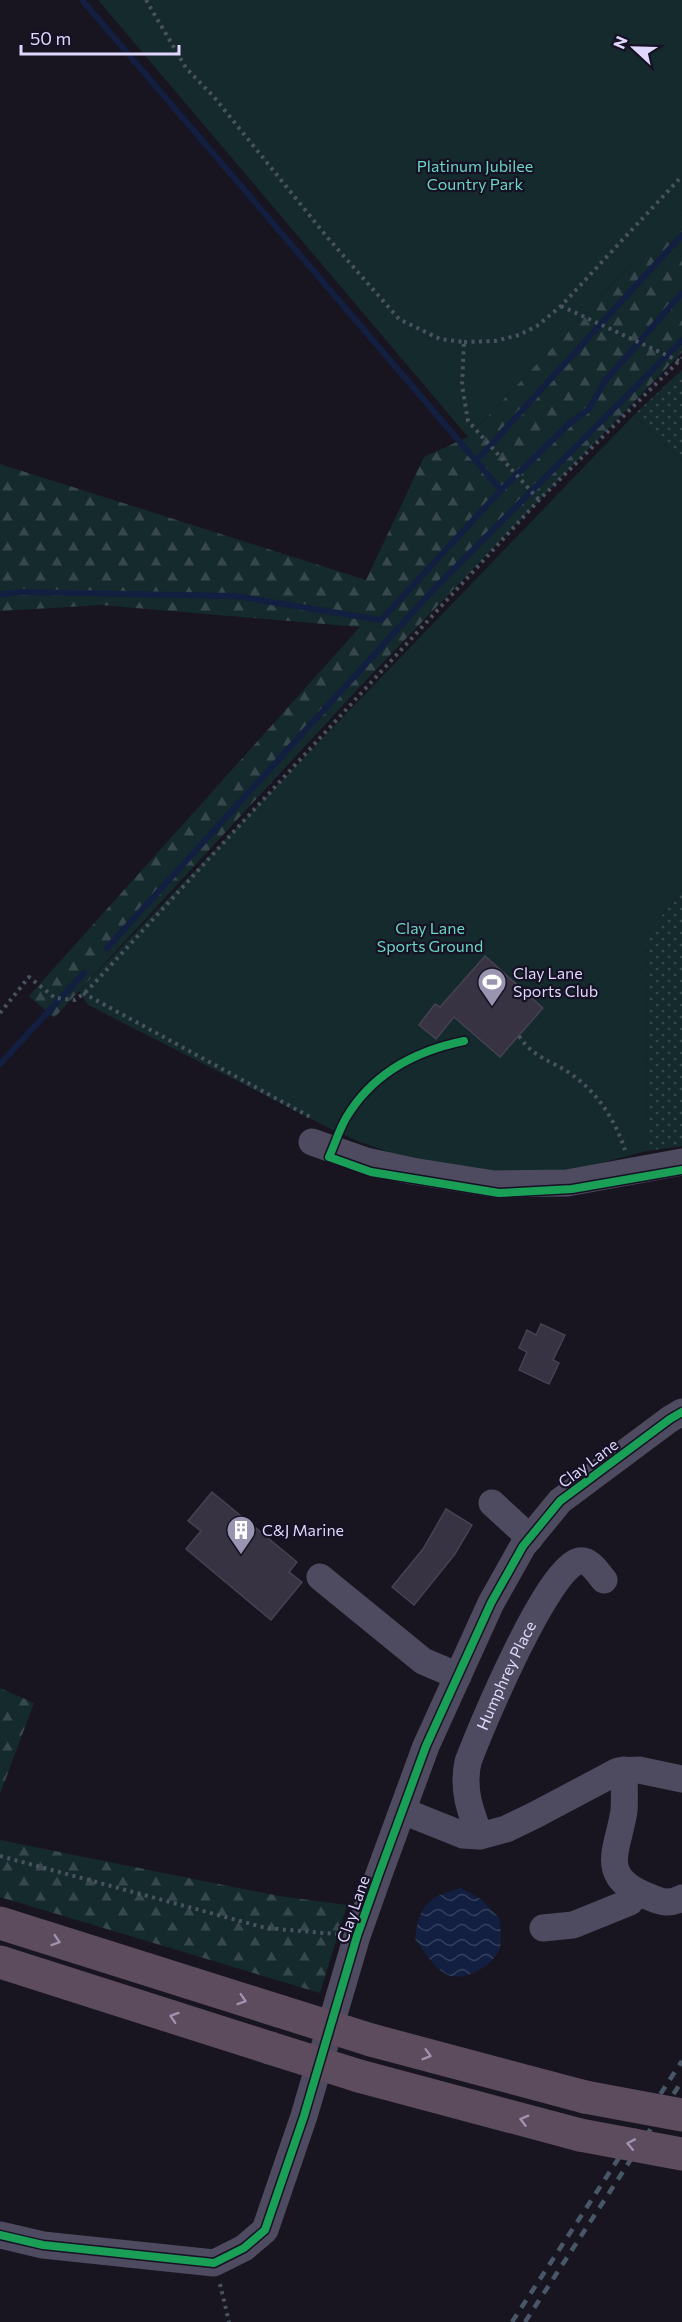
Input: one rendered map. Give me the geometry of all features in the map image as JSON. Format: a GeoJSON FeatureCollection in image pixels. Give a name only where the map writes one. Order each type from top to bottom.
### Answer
{"type":"FeatureCollection","features":[{"type":"Feature","properties":{"kind":"highway"},"geometry":{"type":"LineString","coordinates":[[0,1923],[371,2040],[585,2097],[682,2115]]}},
{"type":"Feature","properties":{"kind":"highway"},"geometry":{"type":"LineString","coordinates":[[0,1962],[359,2076],[580,2135],[682,2154]]}},
{"type":"Feature","properties":{"kind":"street"},"geometry":{"type":"LineString","coordinates":[[316,1133],[366,1161],[412,1172],[494,1184],[567,1183],[682,1162]]}},
{"type":"Feature","properties":{"kind":"street","name":"Clay Lane"},"geometry":{"type":"LineString","coordinates":[[214,2263],[244,2248],[265,2230],[304,2116],[357,1936],[426,1746],[491,1604],[530,1538],[560,1501],[678,1423]]}},
{"type":"Feature","properties":{"kind":"street"},"geometry":{"type":"LineString","coordinates":[[492,1503],[530,1538]]}},
{"type":"Feature","properties":{"kind":"street","name":"Humphrey Place"},"geometry":{"type":"LineString","coordinates":[[480,1836],[470,1811],[464,1777],[468,1762],[536,1612],[559,1578],[574,1563],[579,1561],[590,1564],[604,1580]]}},
{"type":"Feature","properties":{"kind":"street"},"geometry":{"type":"LineString","coordinates":[[320,1577],[423,1660],[458,1676]]}},
{"type":"Feature","properties":{"kind":"street"},"geometry":{"type":"LineString","coordinates":[[624,1770],[624,1811],[614,1859],[620,1877],[636,1892],[665,1903],[682,1898]]}},
{"type":"Feature","properties":{"kind":"street"},"geometry":{"type":"LineString","coordinates":[[403,1811],[463,1835],[480,1836],[506,1829],[597,1780],[624,1770],[639,1770],[682,1779]]}},
{"type":"Feature","properties":{"kind":"street"},"geometry":{"type":"LineString","coordinates":[[543,1928],[573,1925],[630,1902],[636,1892]]}},
{"type":"Feature","properties":{"kind":"street"},"geometry":{"type":"LineString","coordinates":[[0,2235],[43,2245],[214,2263]]}},
{"type":"Feature","properties":{"kind":"path"},"geometry":{"type":"LineString","coordinates":[[146,0],[186,68],[214,98],[327,237],[399,319],[440,339],[464,342],[495,341],[519,335],[537,326],[561,306],[682,176]]}},
{"type":"Feature","properties":{"kind":"path"},"geometry":{"type":"LineString","coordinates":[[561,306],[671,357],[681,359]]}},
{"type":"Feature","properties":{"kind":"path"},"geometry":{"type":"LineString","coordinates":[[464,342],[462,385],[468,421],[539,500]]}},
{"type":"Feature","properties":{"kind":"path"},"geometry":{"type":"LineString","coordinates":[[0,1013],[29,977],[55,998],[75,1000],[83,993],[539,500],[681,359]]}},
{"type":"Feature","properties":{"kind":"path"},"geometry":{"type":"LineString","coordinates":[[83,993],[316,1133]]}},
{"type":"Feature","properties":{"kind":"path"},"geometry":{"type":"LineString","coordinates":[[519,1036],[527,1049],[570,1073],[599,1101],[617,1127],[632,1171]]}},
{"type":"Feature","properties":{"kind":"path"},"geometry":{"type":"LineString","coordinates":[[0,1856],[266,1928],[357,1936]]}},
{"type":"Feature","properties":{"kind":"path"},"geometry":{"type":"LineString","coordinates":[[214,2263],[229,2322]]}},
{"type":"Feature","properties":{"kind":"green space","name":"Platinum Jubilee Country Park"},"geometry":{"type":"Polygon","coordinates":[[[98,0],[682,0],[682,210],[468,437],[98,0]]]}},
{"type":"Feature","properties":{"kind":"green space"},"geometry":{"type":"Polygon","coordinates":[[[682,210],[682,352],[368,678],[54,1018],[29,996],[360,627],[101,605],[0,611],[0,464],[366,580],[424,457],[468,437],[682,210]]]}},
{"type":"Feature","properties":{"kind":"green space"},"geometry":{"type":"Polygon","coordinates":[[[682,370],[682,461],[634,415],[682,370]]]}},
{"type":"Feature","properties":{"kind":"green space","name":"Clay Lane Sports Ground"},"geometry":{"type":"Polygon","coordinates":[[[634,415],[682,461],[682,890],[646,936],[647,1151],[566,1172],[488,1175],[406,1158],[331,1129],[88,1005],[79,991],[634,415]]]}},
{"type":"Feature","properties":{"kind":"green space"},"geometry":{"type":"Polygon","coordinates":[[[682,890],[682,1146],[647,1151],[646,936],[682,890]]]}},
{"type":"Feature","properties":{"kind":"green space"},"geometry":{"type":"Polygon","coordinates":[[[0,1688],[34,1703],[0,1794],[0,1688]]]}},
{"type":"Feature","properties":{"kind":"green space"},"geometry":{"type":"Polygon","coordinates":[[[0,1840],[279,1896],[347,1905],[320,1993],[0,1897],[0,1840]]]}},
{"type":"Feature","properties":{"kind":"water"},"geometry":{"type":"Polygon","coordinates":[[[461,1888],[481,1899],[500,1919],[501,1945],[497,1954],[485,1966],[461,1977],[446,1974],[437,1967],[415,1939],[419,1918],[427,1904],[440,1895],[461,1888]]]}},
{"type":"Feature","properties":{"kind":"building","name":"Clay Lane Sports Club"},"geometry":{"type":"Polygon","coordinates":[[[485,956],[543,1008],[500,1057],[454,1017],[436,1039],[419,1025],[435,1004],[440,1007],[485,956]]]}},
{"type":"Feature","properties":{"kind":"building"},"geometry":{"type":"Polygon","coordinates":[[[541,1324],[565,1335],[553,1360],[559,1363],[549,1384],[519,1370],[527,1352],[519,1348],[527,1330],[536,1335],[541,1324]]]}},
{"type":"Feature","properties":{"kind":"building","name":"C&J Marine"},"geometry":{"type":"Polygon","coordinates":[[[212,1492],[297,1562],[289,1572],[302,1582],[271,1620],[186,1549],[201,1531],[188,1521],[212,1492]]]}},
{"type":"Feature","properties":{"kind":"building"},"geometry":{"type":"Polygon","coordinates":[[[446,1509],[472,1525],[455,1554],[414,1605],[392,1587],[423,1549],[446,1509]]]}},
{"type":"Feature","properties":{"kind":"waterway"},"geometry":{"type":"LineString","coordinates":[[82,0],[501,490]]}},
{"type":"Feature","properties":{"kind":"waterway"},"geometry":{"type":"LineString","coordinates":[[476,461],[682,235]]}},
{"type":"Feature","properties":{"kind":"waterway"},"geometry":{"type":"LineString","coordinates":[[0,594],[24,592],[235,596],[381,620],[501,490],[569,424],[589,409],[605,381],[682,293]]}},
{"type":"Feature","properties":{"kind":"waterway"},"geometry":{"type":"LineString","coordinates":[[107,948],[434,589],[682,340]]}},
{"type":"Feature","properties":{"kind":"waterway"},"geometry":{"type":"LineString","coordinates":[[0,1064],[84,973]]}},
{"type":"Feature","properties":{"kind":"railway"},"geometry":{"type":"LineString","coordinates":[[512,2322],[682,2061]]}},
{"type":"Feature","properties":{"kind":"railway"},"geometry":{"type":"LineString","coordinates":[[525,2322],[682,2081]]}},
{"type":"Feature","properties":{"kind":"cycle path"},"geometry":{"type":"LineString","coordinates":[[464,1041],[412,1058],[382,1077],[357,1102],[346,1118],[329,1157],[371,1172],[499,1193],[572,1189],[682,1170]]}},
{"type":"Feature","properties":{"kind":"cycle path"},"geometry":{"type":"LineString","coordinates":[[0,2235],[43,2245],[214,2263],[244,2248],[265,2230],[304,2116],[357,1936],[379,1874],[426,1746],[491,1603],[523,1546],[560,1501],[682,1412]]}},
{"type":"Feature","properties":{"kind":"place","name":"Clay Lane Sports Club"},"geometry":{"type":"Point","coordinates":[492,1008]}},
{"type":"Feature","properties":{"kind":"place","name":"C&J Marine"},"geometry":{"type":"Point","coordinates":[241,1556]}}]}
